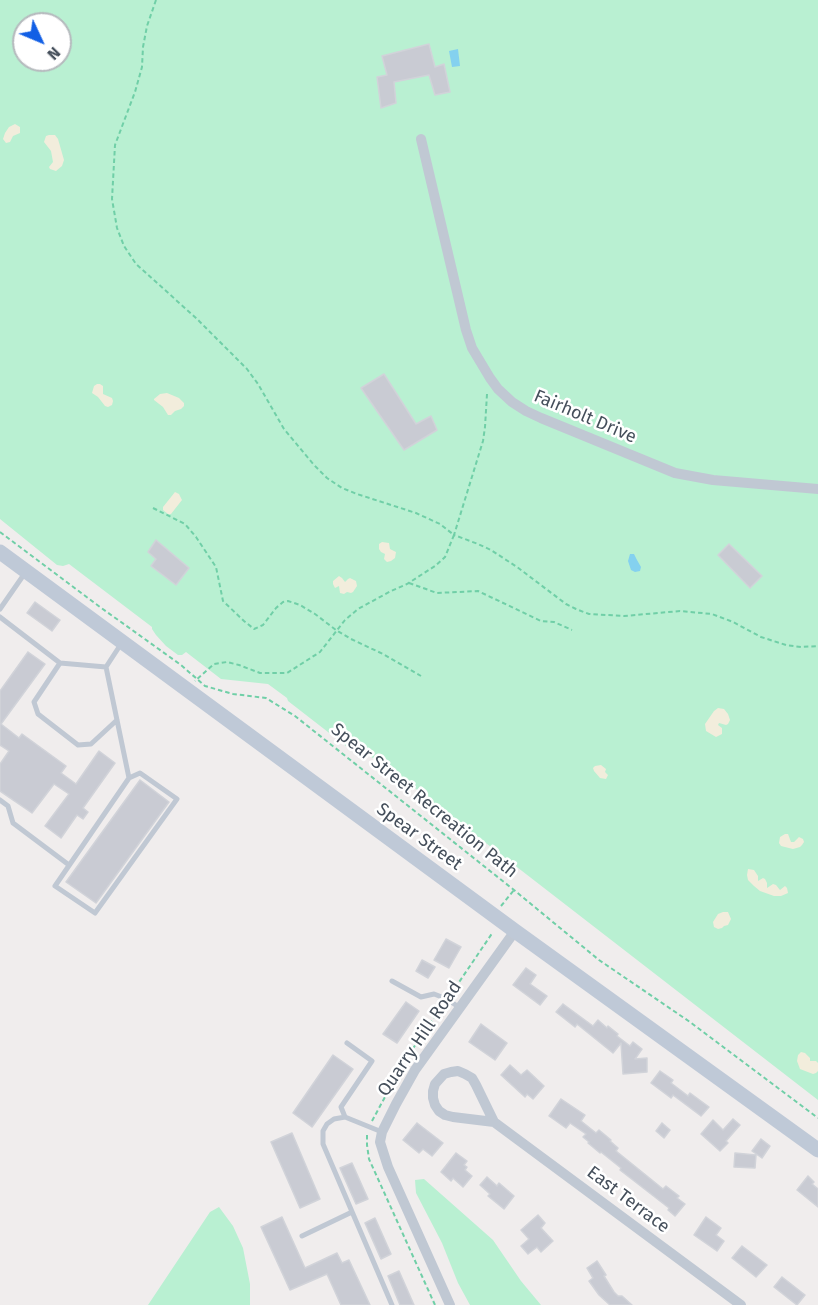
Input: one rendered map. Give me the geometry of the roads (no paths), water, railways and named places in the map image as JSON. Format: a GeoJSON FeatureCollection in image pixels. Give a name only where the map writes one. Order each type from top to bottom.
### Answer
{"type":"FeatureCollection","features":[{"type":"Feature","properties":{"kind":"main road","name":"Spear Street"},"geometry":{"type":"LineString","coordinates":[[0,552],[122,643],[192,684],[515,931],[818,1150]]}},
{"type":"Feature","properties":{"kind":"street","name":"Fairholt Drive"},"geometry":{"type":"LineString","coordinates":[[421,139],[472,348],[498,389],[512,402],[541,418],[675,473],[713,480],[818,489]]}},
{"type":"Feature","properties":{"kind":"street","name":"Quarry Hill Road"},"geometry":{"type":"LineString","coordinates":[[382,1132],[415,1070],[515,931]]}},
{"type":"Feature","properties":{"kind":"street","name":"East Terrace"},"geometry":{"type":"LineString","coordinates":[[494,1122],[453,1117],[439,1111],[432,1091],[439,1078],[444,1074],[458,1071],[472,1078],[494,1122],[741,1305]]}},
{"type":"Feature","properties":{"kind":"street"},"geometry":{"type":"LineString","coordinates":[[382,1132],[380,1142],[384,1156],[450,1305]]}},
{"type":"Feature","properties":{"kind":"lane"},"geometry":{"type":"LineString","coordinates":[[0,609],[26,571]]}},
{"type":"Feature","properties":{"kind":"lane"},"geometry":{"type":"LineString","coordinates":[[0,617],[60,663],[106,667]]}},
{"type":"Feature","properties":{"kind":"lane"},"geometry":{"type":"LineString","coordinates":[[122,643],[106,667],[129,778]]}},
{"type":"Feature","properties":{"kind":"lane"},"geometry":{"type":"LineString","coordinates":[[60,663],[34,702],[38,714],[78,745],[91,744],[117,720]]}},
{"type":"Feature","properties":{"kind":"lane"},"geometry":{"type":"LineString","coordinates":[[140,772],[177,799],[95,913],[55,886],[129,778],[140,772]]}},
{"type":"Feature","properties":{"kind":"lane"},"geometry":{"type":"LineString","coordinates":[[0,800],[8,806],[13,823],[69,865]]}},
{"type":"Feature","properties":{"kind":"lane"},"geometry":{"type":"LineString","coordinates":[[392,981],[422,997],[434,994],[460,1008]]}},
{"type":"Feature","properties":{"kind":"lane"},"geometry":{"type":"LineString","coordinates":[[345,1117],[341,1107],[372,1061],[347,1043]]}},
{"type":"Feature","properties":{"kind":"lane"},"geometry":{"type":"LineString","coordinates":[[382,1132],[345,1117],[334,1119],[323,1131],[323,1144],[392,1305]]}},
{"type":"Feature","properties":{"kind":"lane"},"geometry":{"type":"LineString","coordinates":[[302,1236],[352,1212]]}},
{"type":"Feature","properties":{"kind":"water"},"geometry":{"type":"Polygon","coordinates":[[[458,49],[460,66],[452,67],[449,51],[458,49]]]}},
{"type":"Feature","properties":{"kind":"water"},"geometry":{"type":"Polygon","coordinates":[[[630,554],[634,554],[641,567],[640,571],[631,570],[628,561],[630,554]]]}}]}
